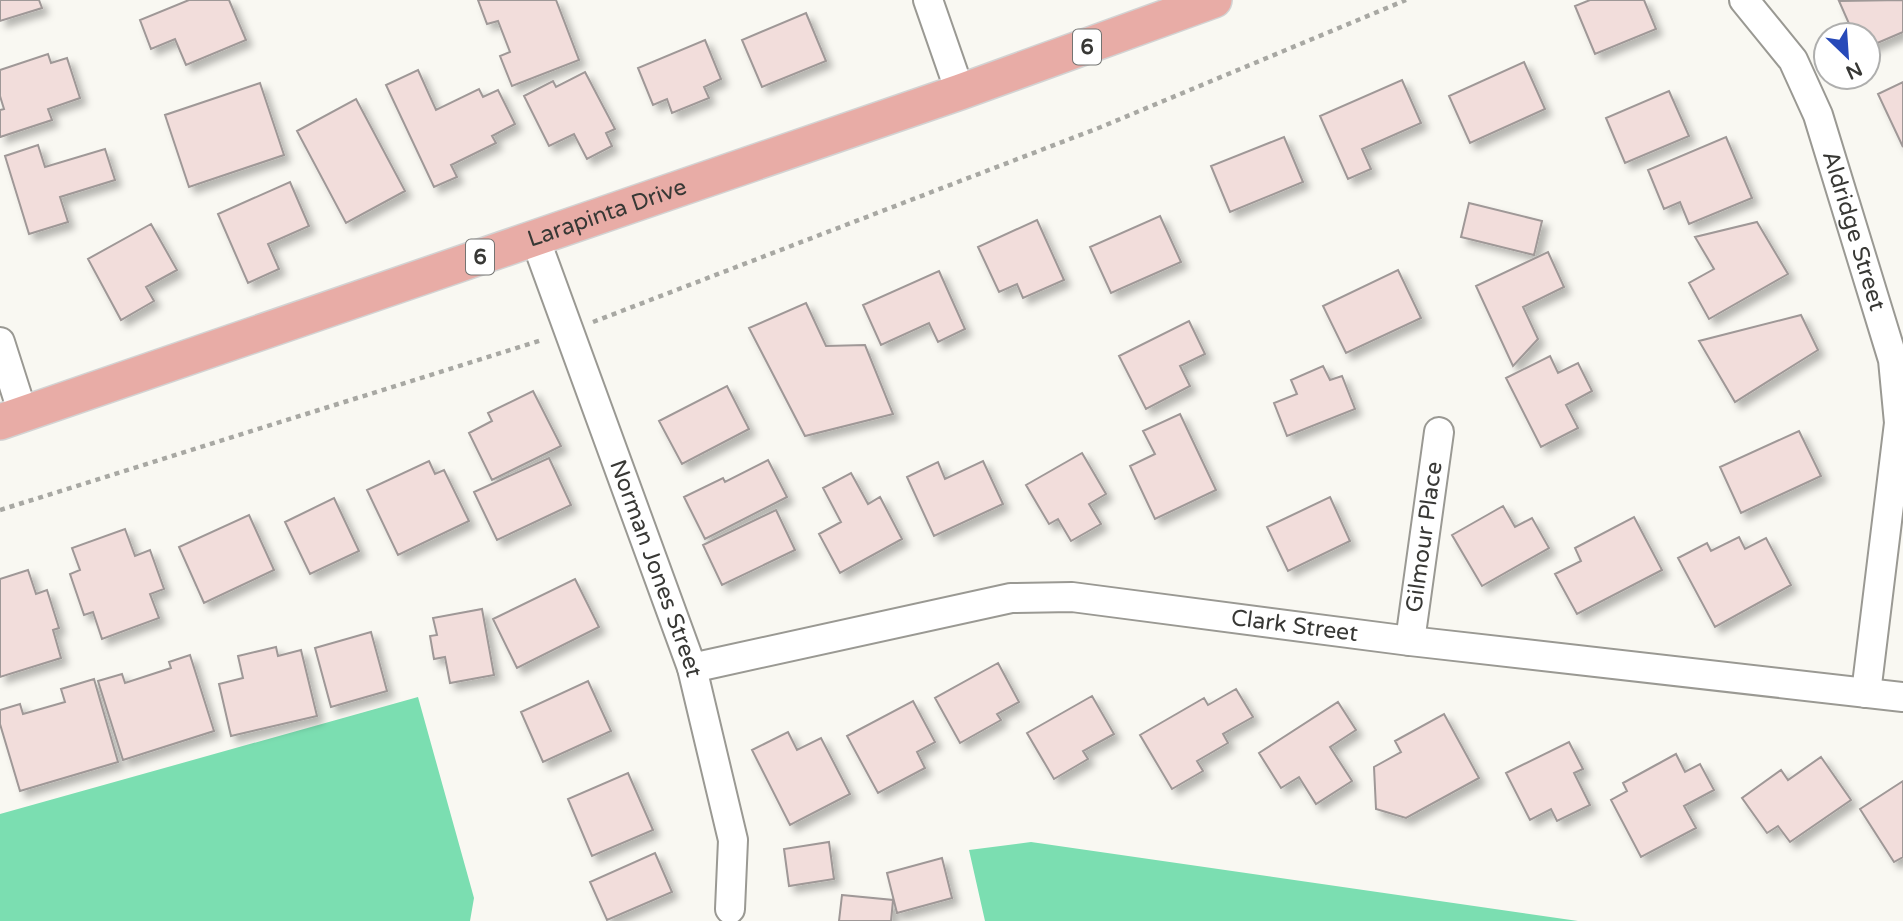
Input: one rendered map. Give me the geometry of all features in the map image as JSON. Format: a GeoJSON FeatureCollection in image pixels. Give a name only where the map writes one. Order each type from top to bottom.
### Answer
{"type":"FeatureCollection","features":[{"type":"Feature","properties":{"kind":"main road","name":"Larapinta Drive"},"geometry":{"type":"LineString","coordinates":[[12,418],[960,92],[1214,0]]}},
{"type":"Feature","properties":{"kind":"street"},"geometry":{"type":"LineString","coordinates":[[928,0],[960,92]]}},
{"type":"Feature","properties":{"kind":"street","name":"Aldridge Street"},"geometry":{"type":"LineString","coordinates":[[1744,0],[1793,60],[1818,115],[1893,360],[1899,423],[1866,693]]}},
{"type":"Feature","properties":{"kind":"street","name":"Norman Jones Street"},"geometry":{"type":"LineString","coordinates":[[535,238],[692,668],[733,840],[730,909]]}},
{"type":"Feature","properties":{"kind":"street"},"geometry":{"type":"LineString","coordinates":[[0,342],[12,418]]}},
{"type":"Feature","properties":{"kind":"street","name":"Gilmour Place"},"geometry":{"type":"LineString","coordinates":[[1410,641],[1439,432]]}},
{"type":"Feature","properties":{"kind":"street","name":"Clark Street"},"geometry":{"type":"LineString","coordinates":[[692,668],[1011,598],[1072,597],[1410,641],[1903,697]]}},
{"type":"Feature","properties":{"kind":"path"},"geometry":{"type":"LineString","coordinates":[[0,510],[570,331],[1101,127],[1406,0]]}},
{"type":"Feature","properties":{"kind":"green space"},"geometry":{"type":"Polygon","coordinates":[[[418,697],[474,898],[470,921],[0,921],[0,814],[418,697]]]}},
{"type":"Feature","properties":{"kind":"green space"},"geometry":{"type":"Polygon","coordinates":[[[1031,842],[1578,921],[985,921],[969,850],[1031,842]]]}},
{"type":"Feature","properties":{"kind":"building"},"geometry":{"type":"Polygon","coordinates":[[[0,0],[39,0],[42,8],[0,21],[0,0]]]}},
{"type":"Feature","properties":{"kind":"building"},"geometry":{"type":"Polygon","coordinates":[[[189,0],[229,0],[246,40],[186,65],[175,39],[151,49],[140,20],[189,0]]]}},
{"type":"Feature","properties":{"kind":"building"},"geometry":{"type":"Polygon","coordinates":[[[478,0],[556,0],[579,60],[512,86],[500,56],[510,52],[498,21],[487,24],[478,0]]]}},
{"type":"Feature","properties":{"kind":"building"},"geometry":{"type":"Polygon","coordinates":[[[1590,0],[1644,0],[1656,29],[1595,54],[1575,6],[1590,0]]]}},
{"type":"Feature","properties":{"kind":"building"},"geometry":{"type":"Polygon","coordinates":[[[1903,0],[1903,32],[1882,41],[1882,21],[1848,21],[1839,1],[1903,0]]]}},
{"type":"Feature","properties":{"kind":"building"},"geometry":{"type":"Polygon","coordinates":[[[806,13],[826,61],[762,87],[742,40],[806,13]]]}},
{"type":"Feature","properties":{"kind":"building"},"geometry":{"type":"Polygon","coordinates":[[[705,40],[721,79],[704,87],[709,98],[672,113],[667,99],[653,105],[638,68],[705,40]]]}},
{"type":"Feature","properties":{"kind":"building"},"geometry":{"type":"Polygon","coordinates":[[[48,54],[51,63],[67,58],[80,98],[48,109],[52,120],[0,137],[0,110],[4,109],[0,96],[0,70],[48,54]]]}},
{"type":"Feature","properties":{"kind":"building"},"geometry":{"type":"Polygon","coordinates":[[[1524,62],[1545,109],[1470,143],[1449,96],[1524,62]]]}},
{"type":"Feature","properties":{"kind":"building"},"geometry":{"type":"Polygon","coordinates":[[[418,70],[436,110],[479,89],[483,97],[498,90],[515,124],[492,136],[496,143],[451,165],[457,177],[434,187],[386,85],[418,70]]]}},
{"type":"Feature","properties":{"kind":"building"},"geometry":{"type":"Polygon","coordinates":[[[585,72],[615,129],[606,133],[612,146],[587,159],[574,134],[549,146],[524,96],[553,81],[556,87],[585,72]]]}},
{"type":"Feature","properties":{"kind":"building"},"geometry":{"type":"Polygon","coordinates":[[[1402,80],[1421,123],[1362,149],[1371,169],[1348,179],[1320,116],[1402,80]]]}},
{"type":"Feature","properties":{"kind":"building"},"geometry":{"type":"Polygon","coordinates":[[[1903,82],[1903,147],[1878,94],[1903,82]]]}},
{"type":"Feature","properties":{"kind":"building"},"geometry":{"type":"Polygon","coordinates":[[[260,83],[284,155],[189,187],[165,115],[260,83]]]}},
{"type":"Feature","properties":{"kind":"building"},"geometry":{"type":"Polygon","coordinates":[[[1669,91],[1689,136],[1625,163],[1606,118],[1669,91]]]}},
{"type":"Feature","properties":{"kind":"building"},"geometry":{"type":"Polygon","coordinates":[[[356,99],[405,191],[346,223],[297,131],[356,99]]]}},
{"type":"Feature","properties":{"kind":"building"},"geometry":{"type":"Polygon","coordinates":[[[1284,137],[1303,182],[1230,212],[1211,166],[1284,137]]]}},
{"type":"Feature","properties":{"kind":"building"},"geometry":{"type":"Polygon","coordinates":[[[1726,137],[1752,198],[1689,224],[1680,202],[1664,209],[1648,170],[1726,137]]]}},
{"type":"Feature","properties":{"kind":"building"},"geometry":{"type":"Polygon","coordinates":[[[38,145],[45,167],[105,149],[115,180],[60,197],[68,222],[29,234],[5,156],[38,145]]]}},
{"type":"Feature","properties":{"kind":"building"},"geometry":{"type":"Polygon","coordinates":[[[290,182],[309,226],[268,244],[279,269],[248,283],[218,214],[290,182]]]}},
{"type":"Feature","properties":{"kind":"building"},"geometry":{"type":"Polygon","coordinates":[[[1469,203],[1542,221],[1534,255],[1461,237],[1469,203]]]}},
{"type":"Feature","properties":{"kind":"building"},"geometry":{"type":"Polygon","coordinates":[[[1160,216],[1181,262],[1111,293],[1090,247],[1160,216]]]}},
{"type":"Feature","properties":{"kind":"building"},"geometry":{"type":"Polygon","coordinates":[[[1037,220],[1064,280],[1023,298],[1017,284],[999,292],[978,247],[1037,220]]]}},
{"type":"Feature","properties":{"kind":"building"},"geometry":{"type":"Polygon","coordinates":[[[1757,222],[1788,274],[1709,319],[1689,283],[1714,269],[1695,237],[1757,222]]]}},
{"type":"Feature","properties":{"kind":"building"},"geometry":{"type":"Polygon","coordinates":[[[151,224],[177,270],[146,287],[154,301],[121,320],[88,259],[151,224]]]}},
{"type":"Feature","properties":{"kind":"building"},"geometry":{"type":"Polygon","coordinates":[[[1548,252],[1564,287],[1523,307],[1538,339],[1513,366],[1476,286],[1548,252]]]}},
{"type":"Feature","properties":{"kind":"building"},"geometry":{"type":"Polygon","coordinates":[[[1398,270],[1421,318],[1346,353],[1323,306],[1398,270]]]}},
{"type":"Feature","properties":{"kind":"building"},"geometry":{"type":"Polygon","coordinates":[[[939,271],[965,329],[938,342],[929,323],[881,345],[863,305],[939,271]]]}},
{"type":"Feature","properties":{"kind":"building"},"geometry":{"type":"Polygon","coordinates":[[[806,303],[826,346],[865,345],[893,414],[805,436],[749,328],[806,303]]]}},
{"type":"Feature","properties":{"kind":"building"},"geometry":{"type":"Polygon","coordinates":[[[1801,315],[1818,350],[1735,402],[1699,341],[1801,315]]]}},
{"type":"Feature","properties":{"kind":"building"},"geometry":{"type":"Polygon","coordinates":[[[1189,321],[1205,354],[1180,366],[1190,386],[1146,409],[1119,356],[1189,321]]]}},
{"type":"Feature","properties":{"kind":"building"},"geometry":{"type":"Polygon","coordinates":[[[1550,356],[1558,373],[1578,363],[1592,391],[1566,405],[1578,428],[1541,447],[1506,378],[1550,356]]]}},
{"type":"Feature","properties":{"kind":"building"},"geometry":{"type":"Polygon","coordinates":[[[1323,366],[1330,380],[1342,376],[1355,409],[1287,436],[1274,403],[1297,394],[1291,380],[1323,366]]]}},
{"type":"Feature","properties":{"kind":"building"},"geometry":{"type":"Polygon","coordinates":[[[727,386],[749,429],[682,464],[659,421],[727,386]]]}},
{"type":"Feature","properties":{"kind":"building"},"geometry":{"type":"Polygon","coordinates":[[[533,391],[561,446],[492,480],[469,433],[492,421],[488,413],[533,391]]]}},
{"type":"Feature","properties":{"kind":"building"},"geometry":{"type":"Polygon","coordinates":[[[1180,414],[1216,490],[1155,519],[1130,466],[1155,454],[1143,431],[1180,414]]]}},
{"type":"Feature","properties":{"kind":"building"},"geometry":{"type":"Polygon","coordinates":[[[1799,431],[1821,476],[1741,513],[1720,467],[1799,431]]]}},
{"type":"Feature","properties":{"kind":"building"},"geometry":{"type":"Polygon","coordinates":[[[1082,453],[1106,494],[1089,504],[1101,524],[1071,541],[1058,519],[1049,524],[1026,485],[1082,453]]]}},
{"type":"Feature","properties":{"kind":"building"},"geometry":{"type":"Polygon","coordinates":[[[549,458],[571,505],[497,540],[474,492],[549,458]]]}},
{"type":"Feature","properties":{"kind":"building"},"geometry":{"type":"Polygon","coordinates":[[[768,460],[787,497],[705,539],[684,497],[723,478],[725,482],[768,460]]]}},
{"type":"Feature","properties":{"kind":"building"},"geometry":{"type":"Polygon","coordinates":[[[429,461],[435,474],[444,470],[469,521],[398,555],[367,490],[429,461]]]}},
{"type":"Feature","properties":{"kind":"building"},"geometry":{"type":"Polygon","coordinates":[[[983,461],[1003,504],[934,536],[907,477],[938,462],[945,479],[983,461]]]}},
{"type":"Feature","properties":{"kind":"building"},"geometry":{"type":"Polygon","coordinates":[[[851,473],[868,504],[880,497],[902,539],[840,573],[819,534],[841,522],[823,488],[851,473]]]}},
{"type":"Feature","properties":{"kind":"building"},"geometry":{"type":"Polygon","coordinates":[[[1330,497],[1350,541],[1288,571],[1267,527],[1330,497]]]}},
{"type":"Feature","properties":{"kind":"building"},"geometry":{"type":"Polygon","coordinates":[[[334,498],[359,551],[310,574],[285,522],[334,498]]]}},
{"type":"Feature","properties":{"kind":"building"},"geometry":{"type":"Polygon","coordinates":[[[1503,506],[1515,527],[1532,518],[1549,548],[1482,586],[1452,535],[1503,506]]]}},
{"type":"Feature","properties":{"kind":"building"},"geometry":{"type":"Polygon","coordinates":[[[776,510],[795,550],[722,585],[703,545],[776,510]]]}},
{"type":"Feature","properties":{"kind":"building"},"geometry":{"type":"Polygon","coordinates":[[[249,515],[274,570],[204,603],[179,547],[249,515]]]}},
{"type":"Feature","properties":{"kind":"building"},"geometry":{"type":"Polygon","coordinates":[[[1634,517],[1662,570],[1577,614],[1555,574],[1581,561],[1575,548],[1634,517]]]}},
{"type":"Feature","properties":{"kind":"building"},"geometry":{"type":"Polygon","coordinates":[[[125,529],[135,556],[150,550],[164,589],[150,594],[159,618],[102,639],[93,612],[84,615],[70,574],[80,570],[72,548],[125,529]]]}},
{"type":"Feature","properties":{"kind":"building"},"geometry":{"type":"Polygon","coordinates":[[[1739,537],[1745,549],[1766,538],[1791,585],[1715,627],[1678,558],[1707,543],[1711,551],[1739,537]]]}},
{"type":"Feature","properties":{"kind":"building"},"geometry":{"type":"Polygon","coordinates":[[[28,570],[36,594],[47,590],[59,628],[53,630],[61,658],[0,677],[0,579],[28,570]]]}},
{"type":"Feature","properties":{"kind":"building"},"geometry":{"type":"Polygon","coordinates":[[[575,579],[599,627],[517,668],[493,619],[575,579]]]}},
{"type":"Feature","properties":{"kind":"building"},"geometry":{"type":"Polygon","coordinates":[[[482,609],[494,675],[450,683],[445,657],[434,659],[430,636],[437,635],[433,618],[482,609]]]}},
{"type":"Feature","properties":{"kind":"building"},"geometry":{"type":"Polygon","coordinates":[[[371,632],[387,691],[331,707],[315,648],[371,632]]]}},
{"type":"Feature","properties":{"kind":"building"},"geometry":{"type":"Polygon","coordinates":[[[276,647],[278,656],[301,650],[317,716],[231,736],[219,684],[243,678],[238,656],[276,647]]]}},
{"type":"Feature","properties":{"kind":"building"},"geometry":{"type":"Polygon","coordinates":[[[190,655],[214,731],[123,760],[98,681],[122,674],[125,683],[171,668],[169,662],[190,655]]]}},
{"type":"Feature","properties":{"kind":"building"},"geometry":{"type":"Polygon","coordinates":[[[998,663],[1019,702],[997,714],[1001,720],[960,743],[935,698],[998,663]]]}},
{"type":"Feature","properties":{"kind":"building"},"geometry":{"type":"Polygon","coordinates":[[[94,679],[118,762],[20,791],[0,724],[0,710],[20,704],[23,714],[65,702],[61,689],[94,679]]]}},
{"type":"Feature","properties":{"kind":"building"},"geometry":{"type":"Polygon","coordinates":[[[588,681],[611,731],[543,762],[521,712],[588,681]]]}},
{"type":"Feature","properties":{"kind":"building"},"geometry":{"type":"Polygon","coordinates":[[[1236,689],[1253,717],[1223,734],[1228,743],[1197,761],[1203,771],[1172,789],[1140,735],[1204,698],[1208,705],[1236,689]]]}},
{"type":"Feature","properties":{"kind":"building"},"geometry":{"type":"Polygon","coordinates":[[[1092,696],[1114,734],[1083,751],[1088,759],[1054,779],[1027,733],[1092,696]]]}},
{"type":"Feature","properties":{"kind":"building"},"geometry":{"type":"Polygon","coordinates":[[[913,701],[935,742],[917,752],[925,768],[878,793],[847,736],[913,701]]]}},
{"type":"Feature","properties":{"kind":"building"},"geometry":{"type":"Polygon","coordinates":[[[1338,702],[1356,730],[1330,747],[1352,781],[1316,804],[1299,777],[1281,788],[1259,753],[1338,702]]]}},
{"type":"Feature","properties":{"kind":"building"},"geometry":{"type":"Polygon","coordinates":[[[1444,714],[1479,778],[1406,818],[1376,809],[1374,767],[1401,752],[1395,741],[1444,714]]]}},
{"type":"Feature","properties":{"kind":"building"},"geometry":{"type":"Polygon","coordinates":[[[788,732],[797,750],[821,738],[850,794],[790,825],[752,750],[788,732]]]}},
{"type":"Feature","properties":{"kind":"building"},"geometry":{"type":"Polygon","coordinates":[[[1569,742],[1583,769],[1574,773],[1590,805],[1557,821],[1551,809],[1530,820],[1506,773],[1569,742]]]}},
{"type":"Feature","properties":{"kind":"building"},"geometry":{"type":"Polygon","coordinates":[[[1676,754],[1685,772],[1700,764],[1714,790],[1684,806],[1696,828],[1641,857],[1611,800],[1627,791],[1623,783],[1676,754]]]}},
{"type":"Feature","properties":{"kind":"building"},"geometry":{"type":"Polygon","coordinates":[[[1821,757],[1851,800],[1790,842],[1778,826],[1767,833],[1742,798],[1781,770],[1788,780],[1821,757]]]}},
{"type":"Feature","properties":{"kind":"building"},"geometry":{"type":"Polygon","coordinates":[[[628,773],[653,830],[592,856],[568,799],[628,773]]]}},
{"type":"Feature","properties":{"kind":"building"},"geometry":{"type":"Polygon","coordinates":[[[1903,781],[1903,857],[1894,862],[1860,809],[1903,781]]]}},
{"type":"Feature","properties":{"kind":"building"},"geometry":{"type":"Polygon","coordinates":[[[829,842],[834,879],[789,886],[784,849],[829,842]]]}},
{"type":"Feature","properties":{"kind":"building"},"geometry":{"type":"Polygon","coordinates":[[[655,853],[672,892],[607,920],[590,882],[655,853]]]}},
{"type":"Feature","properties":{"kind":"building"},"geometry":{"type":"Polygon","coordinates":[[[942,858],[952,898],[897,913],[887,873],[942,858]]]}},
{"type":"Feature","properties":{"kind":"building"},"geometry":{"type":"Polygon","coordinates":[[[842,895],[893,900],[891,921],[839,921],[842,895]]]}}]}
